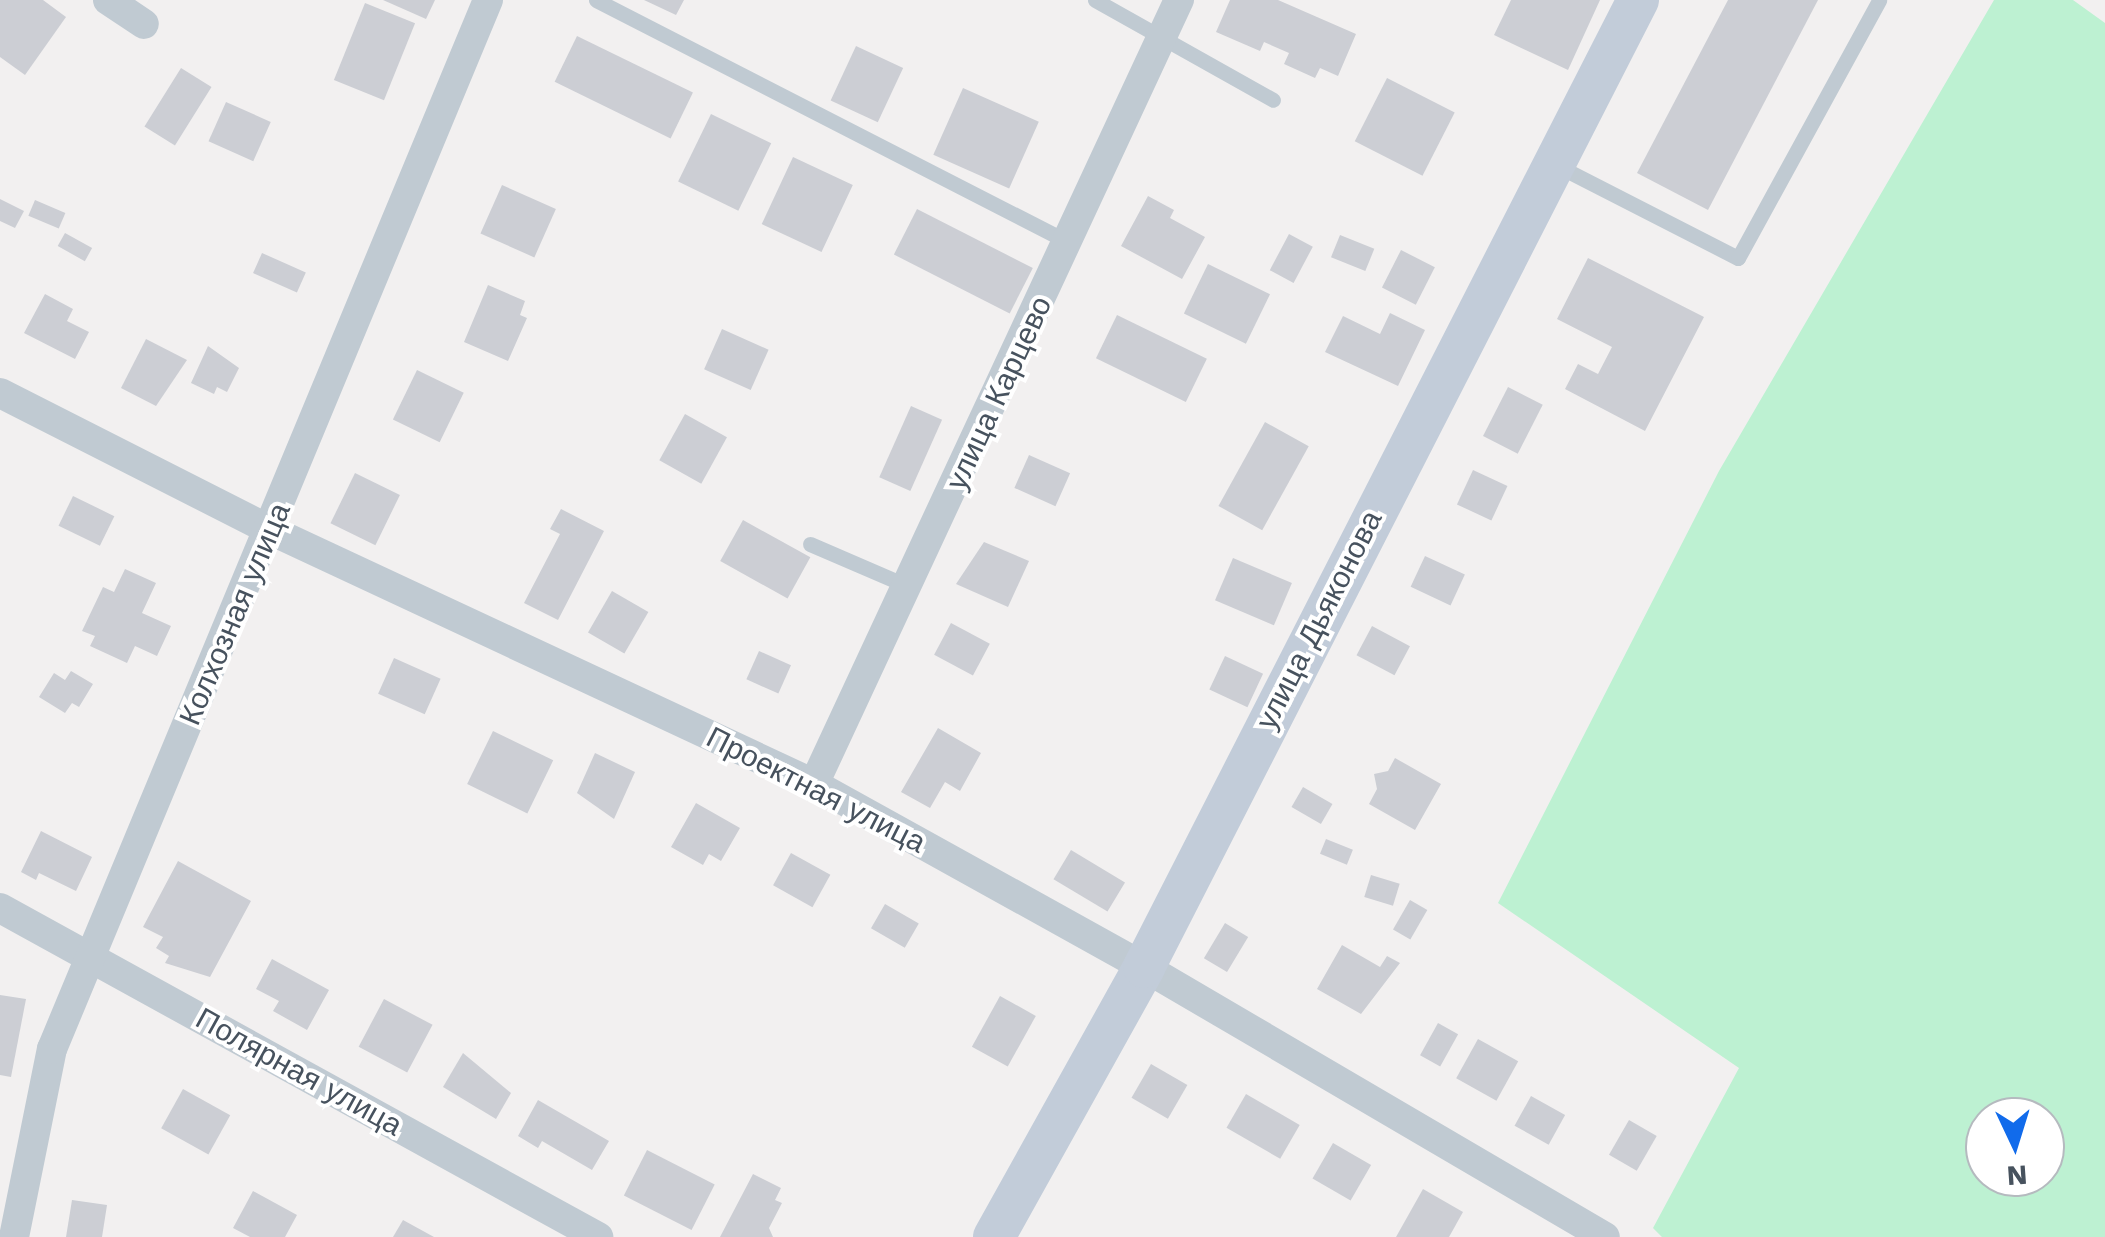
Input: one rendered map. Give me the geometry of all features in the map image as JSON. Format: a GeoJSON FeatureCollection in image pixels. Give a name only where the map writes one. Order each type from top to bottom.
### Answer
{"type":"FeatureCollection","features":[{"type":"Feature","properties":{"kind":"main road","name":"улица Дьяконова"},"geometry":{"type":"LineString","coordinates":[[994,1237],[1144,967],[1551,162],[1638,0]]}},
{"type":"Feature","properties":{"kind":"street"},"geometry":{"type":"LineString","coordinates":[[108,0],[144,24]]}},
{"type":"Feature","properties":{"kind":"street","name":"Колхозная улица"},"geometry":{"type":"LineString","coordinates":[[14,1237],[52,1049],[488,0]]}},
{"type":"Feature","properties":{"kind":"street","name":"улица Карцево"},"geometry":{"type":"LineString","coordinates":[[814,784],[910,588],[1179,0]]}},
{"type":"Feature","properties":{"kind":"street","name":"Проектная улица"},"geometry":{"type":"LineString","coordinates":[[0,394],[270,530],[814,784],[1144,967],[1605,1237]]}},
{"type":"Feature","properties":{"kind":"street","name":"Полярная улица"},"geometry":{"type":"LineString","coordinates":[[0,908],[598,1237]]}},
{"type":"Feature","properties":{"kind":"lane"},"geometry":{"type":"LineString","coordinates":[[596,0],[1068,242]]}},
{"type":"Feature","properties":{"kind":"lane"},"geometry":{"type":"LineString","coordinates":[[1094,0],[1164,33],[1273,100]]}},
{"type":"Feature","properties":{"kind":"lane"},"geometry":{"type":"LineString","coordinates":[[1551,162],[1738,258],[1879,0]]}},
{"type":"Feature","properties":{"kind":"lane"},"geometry":{"type":"LineString","coordinates":[[810,544],[910,588]]}},
{"type":"Feature","properties":{"kind":"green space"},"geometry":{"type":"Polygon","coordinates":[[[1994,0],[2073,0],[2105,23],[2105,1237],[1662,1237],[1653,1228],[1739,1068],[1498,903],[1719,471],[1994,0]]]}},
{"type":"Feature","properties":{"kind":"building"},"geometry":{"type":"Polygon","coordinates":[[[0,0],[43,0],[66,17],[25,75],[0,57],[0,0]]]}},
{"type":"Feature","properties":{"kind":"building"},"geometry":{"type":"Polygon","coordinates":[[[383,0],[435,0],[426,19],[383,0]]]}},
{"type":"Feature","properties":{"kind":"building"},"geometry":{"type":"Polygon","coordinates":[[[644,0],[684,0],[676,15],[644,0]]]}},
{"type":"Feature","properties":{"kind":"building"},"geometry":{"type":"Polygon","coordinates":[[[1230,0],[1278,0],[1356,34],[1338,76],[1320,68],[1315,78],[1284,64],[1289,53],[1264,42],[1260,51],[1216,32],[1230,0]]]}},
{"type":"Feature","properties":{"kind":"building"},"geometry":{"type":"Polygon","coordinates":[[[1511,0],[1600,0],[1568,70],[1494,35],[1511,0]]]}},
{"type":"Feature","properties":{"kind":"building"},"geometry":{"type":"Polygon","coordinates":[[[1728,0],[1818,0],[1708,210],[1637,173],[1728,0]]]}},
{"type":"Feature","properties":{"kind":"building"},"geometry":{"type":"Polygon","coordinates":[[[365,3],[415,23],[384,100],[334,80],[365,3]]]}},
{"type":"Feature","properties":{"kind":"building"},"geometry":{"type":"Polygon","coordinates":[[[577,36],[693,93],[671,138],[555,82],[577,36]]]}},
{"type":"Feature","properties":{"kind":"building"},"geometry":{"type":"Polygon","coordinates":[[[856,46],[903,68],[878,122],[831,100],[856,46]]]}},
{"type":"Feature","properties":{"kind":"building"},"geometry":{"type":"Polygon","coordinates":[[[181,68],[212,87],[175,146],[144,127],[181,68]]]}},
{"type":"Feature","properties":{"kind":"building"},"geometry":{"type":"Polygon","coordinates":[[[1387,78],[1455,113],[1422,176],[1355,141],[1387,78]]]}},
{"type":"Feature","properties":{"kind":"building"},"geometry":{"type":"Polygon","coordinates":[[[963,88],[1039,122],[1009,188],[933,155],[963,88]]]}},
{"type":"Feature","properties":{"kind":"building"},"geometry":{"type":"Polygon","coordinates":[[[226,102],[271,122],[253,161],[209,141],[226,102]]]}},
{"type":"Feature","properties":{"kind":"building"},"geometry":{"type":"Polygon","coordinates":[[[711,114],[771,143],[738,211],[678,181],[711,114]]]}},
{"type":"Feature","properties":{"kind":"building"},"geometry":{"type":"Polygon","coordinates":[[[793,157],[853,185],[822,252],[762,224],[793,157]]]}},
{"type":"Feature","properties":{"kind":"building"},"geometry":{"type":"Polygon","coordinates":[[[502,185],[556,209],[534,257],[480,233],[502,185]]]}},
{"type":"Feature","properties":{"kind":"building"},"geometry":{"type":"Polygon","coordinates":[[[1148,196],[1174,210],[1170,218],[1205,237],[1182,279],[1121,246],[1148,196]]]}},
{"type":"Feature","properties":{"kind":"building"},"geometry":{"type":"Polygon","coordinates":[[[0,199],[24,211],[15,228],[0,221],[0,199]]]}},
{"type":"Feature","properties":{"kind":"building"},"geometry":{"type":"Polygon","coordinates":[[[35,200],[65,213],[59,229],[28,216],[35,200]]]}},
{"type":"Feature","properties":{"kind":"building"},"geometry":{"type":"Polygon","coordinates":[[[917,209],[1033,268],[1010,313],[894,254],[917,209]]]}},
{"type":"Feature","properties":{"kind":"building"},"geometry":{"type":"Polygon","coordinates":[[[65,233],[92,248],[85,261],[58,246],[65,233]]]}},
{"type":"Feature","properties":{"kind":"building"},"geometry":{"type":"Polygon","coordinates":[[[1289,234],[1313,247],[1294,283],[1270,270],[1289,234]]]}},
{"type":"Feature","properties":{"kind":"building"},"geometry":{"type":"Polygon","coordinates":[[[1340,235],[1374,249],[1365,271],[1331,257],[1340,235]]]}},
{"type":"Feature","properties":{"kind":"building"},"geometry":{"type":"Polygon","coordinates":[[[1401,250],[1435,267],[1416,305],[1382,287],[1401,250]]]}},
{"type":"Feature","properties":{"kind":"building"},"geometry":{"type":"Polygon","coordinates":[[[262,253],[306,273],[297,293],[253,273],[262,253]]]}},
{"type":"Feature","properties":{"kind":"building"},"geometry":{"type":"Polygon","coordinates":[[[1588,258],[1704,317],[1645,431],[1565,389],[1578,364],[1598,374],[1612,347],[1557,319],[1588,258]]]}},
{"type":"Feature","properties":{"kind":"building"},"geometry":{"type":"Polygon","coordinates":[[[1208,264],[1270,294],[1246,344],[1184,313],[1208,264]]]}},
{"type":"Feature","properties":{"kind":"building"},"geometry":{"type":"Polygon","coordinates":[[[488,285],[525,301],[520,315],[527,318],[508,361],[464,342],[488,285]]]}},
{"type":"Feature","properties":{"kind":"building"},"geometry":{"type":"Polygon","coordinates":[[[45,294],[73,309],[67,321],[89,332],[75,359],[24,333],[45,294]]]}},
{"type":"Feature","properties":{"kind":"building"},"geometry":{"type":"Polygon","coordinates":[[[1390,313],[1425,330],[1398,386],[1325,352],[1343,316],[1380,334],[1390,313]]]}},
{"type":"Feature","properties":{"kind":"building"},"geometry":{"type":"Polygon","coordinates":[[[1117,315],[1207,359],[1186,402],[1096,358],[1117,315]]]}},
{"type":"Feature","properties":{"kind":"building"},"geometry":{"type":"Polygon","coordinates":[[[722,329],[769,350],[751,390],[704,369],[722,329]]]}},
{"type":"Feature","properties":{"kind":"building"},"geometry":{"type":"Polygon","coordinates":[[[146,339],[187,360],[156,406],[121,388],[146,339]]]}},
{"type":"Feature","properties":{"kind":"building"},"geometry":{"type":"Polygon","coordinates":[[[208,346],[239,368],[227,392],[217,387],[214,394],[191,383],[208,346]]]}},
{"type":"Feature","properties":{"kind":"building"},"geometry":{"type":"Polygon","coordinates":[[[417,370],[464,393],[440,442],[393,419],[417,370]]]}},
{"type":"Feature","properties":{"kind":"building"},"geometry":{"type":"Polygon","coordinates":[[[1508,387],[1543,405],[1518,454],[1483,436],[1508,387]]]}},
{"type":"Feature","properties":{"kind":"building"},"geometry":{"type":"Polygon","coordinates":[[[911,406],[942,420],[910,491],[879,477],[911,406]]]}},
{"type":"Feature","properties":{"kind":"building"},"geometry":{"type":"Polygon","coordinates":[[[685,414],[727,437],[701,484],[659,460],[685,414]]]}},
{"type":"Feature","properties":{"kind":"building"},"geometry":{"type":"Polygon","coordinates":[[[1265,422],[1309,446],[1262,530],[1218,506],[1265,422]]]}},
{"type":"Feature","properties":{"kind":"building"},"geometry":{"type":"Polygon","coordinates":[[[1029,455],[1070,473],[1055,506],[1014,488],[1029,455]]]}},
{"type":"Feature","properties":{"kind":"building"},"geometry":{"type":"Polygon","coordinates":[[[1473,470],[1507,486],[1491,520],[1457,504],[1473,470]]]}},
{"type":"Feature","properties":{"kind":"building"},"geometry":{"type":"Polygon","coordinates":[[[355,473],[400,495],[375,545],[330,523],[355,473]]]}},
{"type":"Feature","properties":{"kind":"building"},"geometry":{"type":"Polygon","coordinates":[[[73,496],[114,516],[100,546],[59,526],[73,496]]]}},
{"type":"Feature","properties":{"kind":"building"},"geometry":{"type":"Polygon","coordinates":[[[561,509],[604,531],[558,620],[524,603],[560,534],[550,529],[561,509]]]}},
{"type":"Feature","properties":{"kind":"building"},"geometry":{"type":"Polygon","coordinates":[[[743,520],[810,557],[788,598],[720,561],[743,520]]]}},
{"type":"Feature","properties":{"kind":"building"},"geometry":{"type":"Polygon","coordinates":[[[984,542],[1029,561],[1008,607],[956,584],[984,542]]]}},
{"type":"Feature","properties":{"kind":"building"},"geometry":{"type":"Polygon","coordinates":[[[1425,556],[1465,575],[1451,605],[1411,587],[1425,556]]]}},
{"type":"Feature","properties":{"kind":"building"},"geometry":{"type":"Polygon","coordinates":[[[1233,558],[1292,583],[1274,625],[1215,600],[1233,558]]]}},
{"type":"Feature","properties":{"kind":"building"},"geometry":{"type":"Polygon","coordinates":[[[125,569],[156,583],[142,613],[171,626],[157,656],[135,646],[127,663],[90,646],[95,636],[82,631],[103,587],[114,592],[125,569]]]}},
{"type":"Feature","properties":{"kind":"building"},"geometry":{"type":"Polygon","coordinates":[[[612,591],[648,612],[624,654],[588,633],[612,591]]]}},
{"type":"Feature","properties":{"kind":"building"},"geometry":{"type":"Polygon","coordinates":[[[951,623],[990,644],[973,675],[934,655],[951,623]]]}},
{"type":"Feature","properties":{"kind":"building"},"geometry":{"type":"Polygon","coordinates":[[[1372,626],[1410,646],[1394,675],[1357,655],[1372,626]]]}},
{"type":"Feature","properties":{"kind":"building"},"geometry":{"type":"Polygon","coordinates":[[[759,651],[791,665],[778,694],[746,679],[759,651]]]}},
{"type":"Feature","properties":{"kind":"building"},"geometry":{"type":"Polygon","coordinates":[[[1225,656],[1263,674],[1247,707],[1209,690],[1225,656]]]}},
{"type":"Feature","properties":{"kind":"building"},"geometry":{"type":"Polygon","coordinates":[[[394,658],[441,679],[425,714],[378,694],[394,658]]]}},
{"type":"Feature","properties":{"kind":"building"},"geometry":{"type":"Polygon","coordinates":[[[71,671],[93,684],[79,707],[72,703],[65,713],[39,697],[54,673],[65,680],[71,671]]]}},
{"type":"Feature","properties":{"kind":"building"},"geometry":{"type":"Polygon","coordinates":[[[938,728],[981,753],[960,791],[945,782],[930,808],[901,792],[938,728]]]}},
{"type":"Feature","properties":{"kind":"building"},"geometry":{"type":"Polygon","coordinates":[[[493,731],[553,760],[527,813],[467,784],[493,731]]]}},
{"type":"Feature","properties":{"kind":"building"},"geometry":{"type":"Polygon","coordinates":[[[595,753],[635,772],[614,819],[577,793],[595,753]]]}},
{"type":"Feature","properties":{"kind":"building"},"geometry":{"type":"Polygon","coordinates":[[[1395,758],[1441,784],[1415,830],[1369,804],[1377,789],[1374,774],[1388,771],[1395,758]]]}},
{"type":"Feature","properties":{"kind":"building"},"geometry":{"type":"Polygon","coordinates":[[[1303,787],[1332,804],[1321,824],[1292,807],[1303,787]]]}},
{"type":"Feature","properties":{"kind":"building"},"geometry":{"type":"Polygon","coordinates":[[[696,803],[740,828],[721,861],[709,854],[703,865],[671,847],[696,803]]]}},
{"type":"Feature","properties":{"kind":"building"},"geometry":{"type":"Polygon","coordinates":[[[41,831],[92,857],[76,891],[39,873],[36,880],[21,872],[41,831]]]}},
{"type":"Feature","properties":{"kind":"building"},"geometry":{"type":"Polygon","coordinates":[[[1326,839],[1353,850],[1347,865],[1320,854],[1326,839]]]}},
{"type":"Feature","properties":{"kind":"building"},"geometry":{"type":"Polygon","coordinates":[[[1071,850],[1125,882],[1107,912],[1053,879],[1071,850]]]}},
{"type":"Feature","properties":{"kind":"building"},"geometry":{"type":"Polygon","coordinates":[[[791,853],[830,875],[812,907],[773,885],[791,853]]]}},
{"type":"Feature","properties":{"kind":"building"},"geometry":{"type":"Polygon","coordinates":[[[178,861],[251,901],[210,977],[165,963],[169,956],[156,948],[163,937],[143,927],[178,861]]]}},
{"type":"Feature","properties":{"kind":"building"},"geometry":{"type":"Polygon","coordinates":[[[1371,875],[1400,884],[1393,906],[1364,897],[1371,875]]]}},
{"type":"Feature","properties":{"kind":"building"},"geometry":{"type":"Polygon","coordinates":[[[1410,900],[1427,910],[1410,939],[1393,929],[1410,900]]]}},
{"type":"Feature","properties":{"kind":"building"},"geometry":{"type":"Polygon","coordinates":[[[885,904],[919,924],[905,948],[871,928],[885,904]]]}},
{"type":"Feature","properties":{"kind":"building"},"geometry":{"type":"Polygon","coordinates":[[[1225,923],[1248,937],[1227,972],[1204,958],[1225,923]]]}},
{"type":"Feature","properties":{"kind":"building"},"geometry":{"type":"Polygon","coordinates":[[[1342,945],[1380,967],[1387,956],[1400,963],[1361,1014],[1317,989],[1342,945]]]}},
{"type":"Feature","properties":{"kind":"building"},"geometry":{"type":"Polygon","coordinates":[[[272,959],[329,990],[307,1030],[273,1011],[279,1001],[256,989],[272,959]]]}},
{"type":"Feature","properties":{"kind":"building"},"geometry":{"type":"Polygon","coordinates":[[[0,995],[26,999],[11,1077],[0,1075],[0,995]]]}},
{"type":"Feature","properties":{"kind":"building"},"geometry":{"type":"Polygon","coordinates":[[[1000,996],[1036,1016],[1008,1067],[972,1047],[1000,996]]]}},
{"type":"Feature","properties":{"kind":"building"},"geometry":{"type":"Polygon","coordinates":[[[384,999],[433,1025],[407,1073],[359,1047],[384,999]]]}},
{"type":"Feature","properties":{"kind":"building"},"geometry":{"type":"Polygon","coordinates":[[[1438,1023],[1458,1034],[1440,1067],[1420,1055],[1438,1023]]]}},
{"type":"Feature","properties":{"kind":"building"},"geometry":{"type":"Polygon","coordinates":[[[1478,1039],[1518,1061],[1496,1101],[1456,1078],[1478,1039]]]}},
{"type":"Feature","properties":{"kind":"building"},"geometry":{"type":"Polygon","coordinates":[[[463,1053],[511,1093],[496,1119],[443,1087],[463,1053]]]}},
{"type":"Feature","properties":{"kind":"building"},"geometry":{"type":"Polygon","coordinates":[[[1151,1064],[1187,1085],[1168,1119],[1132,1098],[1151,1064]]]}},
{"type":"Feature","properties":{"kind":"building"},"geometry":{"type":"Polygon","coordinates":[[[183,1089],[230,1115],[208,1155],[161,1128],[183,1089]]]}},
{"type":"Feature","properties":{"kind":"building"},"geometry":{"type":"Polygon","coordinates":[[[1246,1094],[1300,1125],[1280,1159],[1226,1128],[1246,1094]]]}},
{"type":"Feature","properties":{"kind":"building"},"geometry":{"type":"Polygon","coordinates":[[[1531,1096],[1565,1115],[1549,1145],[1515,1126],[1531,1096]]]}},
{"type":"Feature","properties":{"kind":"building"},"geometry":{"type":"Polygon","coordinates":[[[538,1100],[609,1141],[592,1170],[542,1141],[538,1148],[518,1136],[538,1100]]]}},
{"type":"Feature","properties":{"kind":"building"},"geometry":{"type":"Polygon","coordinates":[[[1629,1120],[1657,1136],[1637,1171],[1609,1155],[1629,1120]]]}},
{"type":"Feature","properties":{"kind":"building"},"geometry":{"type":"Polygon","coordinates":[[[1333,1143],[1371,1165],[1351,1201],[1312,1179],[1333,1143]]]}},
{"type":"Feature","properties":{"kind":"building"},"geometry":{"type":"Polygon","coordinates":[[[647,1150],[715,1185],[692,1230],[624,1195],[647,1150]]]}},
{"type":"Feature","properties":{"kind":"building"},"geometry":{"type":"Polygon","coordinates":[[[753,1174],[781,1188],[775,1200],[782,1203],[769,1228],[773,1237],[720,1237],[753,1174]]]}},
{"type":"Feature","properties":{"kind":"building"},"geometry":{"type":"Polygon","coordinates":[[[1423,1189],[1463,1212],[1449,1237],[1396,1237],[1423,1189]]]}},
{"type":"Feature","properties":{"kind":"building"},"geometry":{"type":"Polygon","coordinates":[[[253,1191],[297,1215],[285,1237],[250,1237],[233,1228],[253,1191]]]}},
{"type":"Feature","properties":{"kind":"building"},"geometry":{"type":"Polygon","coordinates":[[[72,1200],[107,1205],[102,1237],[66,1237],[72,1200]]]}},
{"type":"Feature","properties":{"kind":"building"},"geometry":{"type":"Polygon","coordinates":[[[403,1220],[434,1237],[393,1237],[403,1220]]]}}]}
